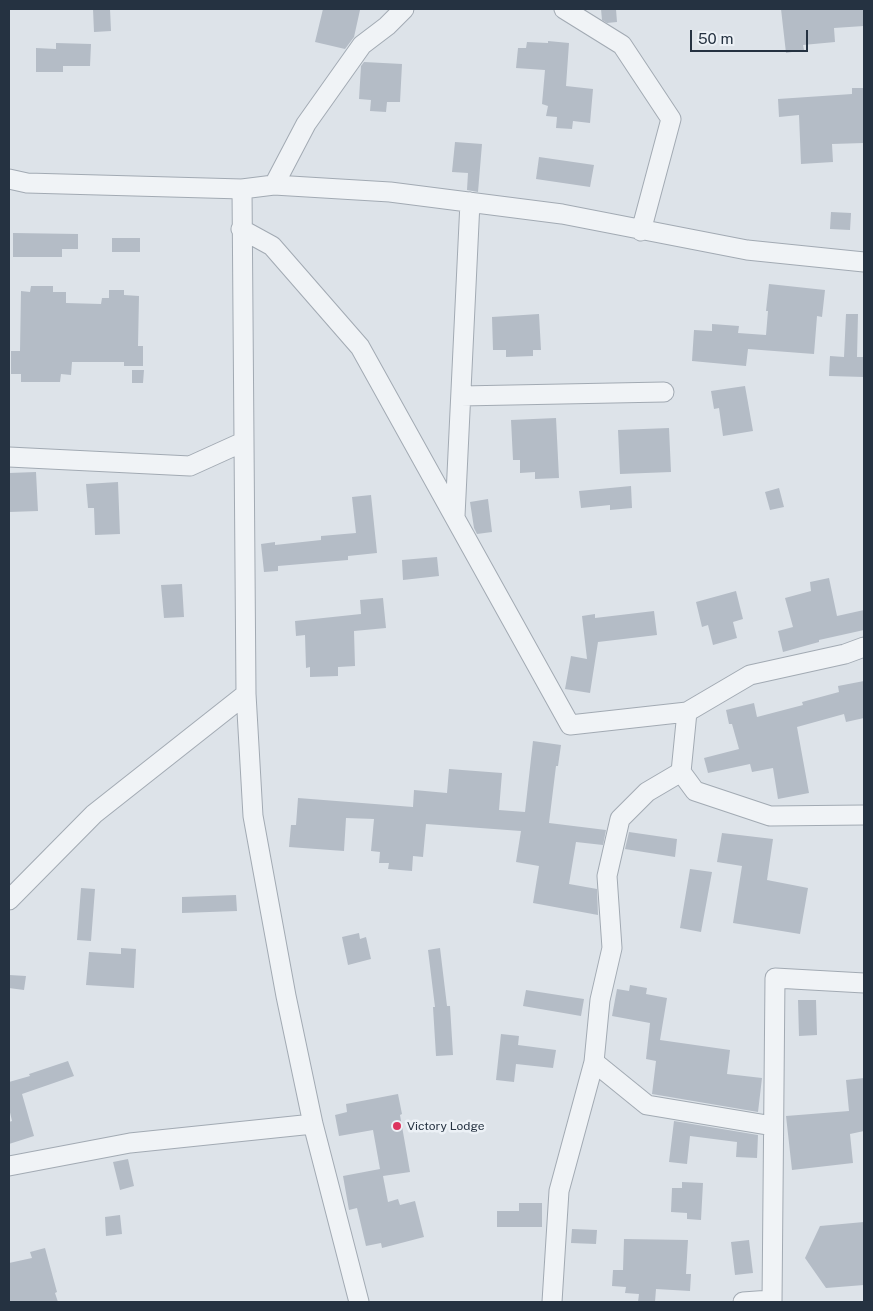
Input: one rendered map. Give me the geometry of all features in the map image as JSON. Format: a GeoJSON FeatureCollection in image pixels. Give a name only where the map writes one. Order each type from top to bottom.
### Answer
{"type":"FeatureCollection","features":[{"type":"Feature","properties":{"kind":"street"},"geometry":{"type":"LineString","coordinates":[[274,185],[306,124],[362,45],[387,26],[404,9]]}},
{"type":"Feature","properties":{"kind":"street"},"geometry":{"type":"LineString","coordinates":[[564,9],[622,45],[671,119],[640,230]]}},
{"type":"Feature","properties":{"kind":"street"},"geometry":{"type":"LineString","coordinates":[[9,179],[27,183],[242,188],[274,185],[390,192],[562,214],[747,250],[864,262]]}},
{"type":"Feature","properties":{"kind":"street"},"geometry":{"type":"LineString","coordinates":[[242,188],[246,694],[253,816],[286,996],[313,1124],[359,1302]]}},
{"type":"Feature","properties":{"kind":"street"},"geometry":{"type":"LineString","coordinates":[[455,517],[470,202]]}},
{"type":"Feature","properties":{"kind":"street"},"geometry":{"type":"LineString","coordinates":[[241,229],[272,246],[360,347],[570,725],[687,712],[750,675],[845,654],[864,647]]}},
{"type":"Feature","properties":{"kind":"street"},"geometry":{"type":"LineString","coordinates":[[461,396],[664,392]]}},
{"type":"Feature","properties":{"kind":"street"},"geometry":{"type":"LineString","coordinates":[[9,457],[190,466],[243,442]]}},
{"type":"Feature","properties":{"kind":"street"},"geometry":{"type":"LineString","coordinates":[[9,900],[94,814],[246,694]]}},
{"type":"Feature","properties":{"kind":"street"},"geometry":{"type":"LineString","coordinates":[[687,712],[681,772],[695,790],[770,816],[864,815]]}},
{"type":"Feature","properties":{"kind":"street"},"geometry":{"type":"LineString","coordinates":[[552,1302],[559,1191],[594,1062],[600,1000],[612,948],[607,876],[620,819],[647,792],[681,772]]}},
{"type":"Feature","properties":{"kind":"street"},"geometry":{"type":"LineString","coordinates":[[743,1302],[772,1301],[774,978],[864,983]]}},
{"type":"Feature","properties":{"kind":"street"},"geometry":{"type":"LineString","coordinates":[[594,1062],[647,1105],[773,1126]]}},
{"type":"Feature","properties":{"kind":"street"},"geometry":{"type":"LineString","coordinates":[[9,1166],[130,1143],[313,1124]]}},
{"type":"Feature","properties":{"kind":"building"},"geometry":{"type":"Polygon","coordinates":[[[93,9],[110,9],[111,31],[94,32],[93,9]]]}},
{"type":"Feature","properties":{"kind":"building"},"geometry":{"type":"Polygon","coordinates":[[[323,9],[360,10],[354,37],[345,49],[315,42],[323,9]]]}},
{"type":"Feature","properties":{"kind":"building"},"geometry":{"type":"Polygon","coordinates":[[[601,9],[616,9],[617,22],[607,23],[602,20],[601,9]]]}},
{"type":"Feature","properties":{"kind":"building"},"geometry":{"type":"Polygon","coordinates":[[[781,9],[864,9],[864,26],[834,28],[835,42],[803,45],[804,50],[786,53],[781,9]]]}},
{"type":"Feature","properties":{"kind":"building"},"geometry":{"type":"Polygon","coordinates":[[[548,41],[569,43],[566,86],[593,89],[590,123],[573,121],[572,129],[556,128],[557,117],[546,116],[548,106],[542,104],[545,70],[516,68],[518,48],[526,48],[527,42],[548,43],[548,41]]]}},
{"type":"Feature","properties":{"kind":"building"},"geometry":{"type":"Polygon","coordinates":[[[56,43],[91,44],[90,66],[63,66],[63,72],[36,72],[36,48],[56,49],[56,43]]]}},
{"type":"Feature","properties":{"kind":"building"},"geometry":{"type":"Polygon","coordinates":[[[364,62],[402,64],[400,102],[387,102],[386,112],[370,111],[371,100],[359,99],[361,66],[364,62]]]}},
{"type":"Feature","properties":{"kind":"building"},"geometry":{"type":"Polygon","coordinates":[[[852,88],[864,88],[864,143],[832,144],[833,162],[801,164],[799,115],[779,117],[778,99],[852,94],[852,88]]]}},
{"type":"Feature","properties":{"kind":"building"},"geometry":{"type":"Polygon","coordinates":[[[455,142],[482,144],[478,192],[467,190],[468,173],[452,172],[455,142]]]}},
{"type":"Feature","properties":{"kind":"building"},"geometry":{"type":"Polygon","coordinates":[[[539,157],[594,165],[590,187],[536,179],[539,157]]]}},
{"type":"Feature","properties":{"kind":"building"},"geometry":{"type":"Polygon","coordinates":[[[831,212],[851,213],[850,230],[830,229],[831,212]]]}},
{"type":"Feature","properties":{"kind":"building"},"geometry":{"type":"Polygon","coordinates":[[[13,233],[78,234],[78,249],[62,249],[62,257],[13,257],[13,233]]]}},
{"type":"Feature","properties":{"kind":"building"},"geometry":{"type":"Polygon","coordinates":[[[112,238],[140,238],[140,252],[112,252],[112,238]]]}},
{"type":"Feature","properties":{"kind":"building"},"geometry":{"type":"Polygon","coordinates":[[[769,284],[825,290],[822,317],[817,316],[814,354],[748,349],[746,366],[692,361],[694,330],[712,331],[712,324],[739,326],[738,333],[766,335],[769,284]]]}},
{"type":"Feature","properties":{"kind":"building"},"geometry":{"type":"Polygon","coordinates":[[[31,286],[53,286],[53,292],[66,292],[66,303],[101,304],[102,298],[109,298],[109,290],[124,290],[124,295],[139,296],[138,346],[143,346],[143,366],[124,366],[124,362],[72,362],[71,375],[61,374],[60,382],[21,382],[21,374],[11,374],[11,351],[20,351],[21,291],[30,292],[31,286]]]}},
{"type":"Feature","properties":{"kind":"building"},"geometry":{"type":"Polygon","coordinates":[[[539,314],[541,350],[533,350],[533,356],[506,357],[506,350],[493,350],[492,317],[539,314]]]}},
{"type":"Feature","properties":{"kind":"building"},"geometry":{"type":"Polygon","coordinates":[[[846,314],[858,314],[857,357],[864,357],[864,377],[829,376],[830,356],[844,357],[846,314]]]}},
{"type":"Feature","properties":{"kind":"building"},"geometry":{"type":"Polygon","coordinates":[[[132,370],[144,370],[143,383],[132,383],[132,370]]]}},
{"type":"Feature","properties":{"kind":"building"},"geometry":{"type":"Polygon","coordinates":[[[745,386],[753,431],[723,436],[719,408],[714,409],[711,391],[745,386]]]}},
{"type":"Feature","properties":{"kind":"building"},"geometry":{"type":"Polygon","coordinates":[[[556,418],[559,478],[535,479],[535,472],[520,473],[520,460],[513,460],[511,420],[556,418]]]}},
{"type":"Feature","properties":{"kind":"building"},"geometry":{"type":"Polygon","coordinates":[[[669,428],[671,472],[620,474],[618,430],[669,428]]]}},
{"type":"Feature","properties":{"kind":"building"},"geometry":{"type":"Polygon","coordinates":[[[36,472],[38,511],[9,512],[9,473],[36,472]]]}},
{"type":"Feature","properties":{"kind":"building"},"geometry":{"type":"Polygon","coordinates":[[[118,482],[120,534],[95,535],[94,508],[88,508],[86,484],[118,482]]]}},
{"type":"Feature","properties":{"kind":"building"},"geometry":{"type":"Polygon","coordinates":[[[631,486],[632,508],[610,510],[610,505],[581,508],[579,491],[631,486]]]}},
{"type":"Feature","properties":{"kind":"building"},"geometry":{"type":"Polygon","coordinates":[[[779,488],[784,507],[770,510],[765,492],[779,488]]]}},
{"type":"Feature","properties":{"kind":"building"},"geometry":{"type":"Polygon","coordinates":[[[371,495],[377,553],[348,556],[348,560],[278,566],[278,571],[264,572],[261,544],[275,542],[275,545],[321,540],[321,536],[356,533],[352,497],[371,495]]]}},
{"type":"Feature","properties":{"kind":"building"},"geometry":{"type":"Polygon","coordinates":[[[488,499],[492,532],[477,534],[474,528],[470,502],[488,499]]]}},
{"type":"Feature","properties":{"kind":"building"},"geometry":{"type":"Polygon","coordinates":[[[437,557],[439,576],[403,580],[402,560],[437,557]]]}},
{"type":"Feature","properties":{"kind":"building"},"geometry":{"type":"Polygon","coordinates":[[[829,578],[837,616],[864,610],[864,630],[819,640],[819,642],[783,652],[778,631],[793,627],[785,598],[811,591],[810,582],[829,578]]]}},
{"type":"Feature","properties":{"kind":"building"},"geometry":{"type":"Polygon","coordinates":[[[182,584],[184,617],[164,618],[161,585],[182,584]]]}},
{"type":"Feature","properties":{"kind":"building"},"geometry":{"type":"Polygon","coordinates":[[[736,591],[743,619],[733,622],[737,638],[713,645],[708,625],[702,627],[696,602],[736,591]]]}},
{"type":"Feature","properties":{"kind":"building"},"geometry":{"type":"Polygon","coordinates":[[[383,598],[386,628],[354,631],[355,666],[338,667],[338,676],[310,677],[310,667],[306,668],[305,635],[296,636],[295,621],[361,614],[360,600],[383,598]]]}},
{"type":"Feature","properties":{"kind":"building"},"geometry":{"type":"Polygon","coordinates":[[[654,611],[657,635],[598,642],[590,693],[565,689],[571,656],[587,659],[582,616],[595,614],[595,618],[654,611]]]}},
{"type":"Feature","properties":{"kind":"building"},"geometry":{"type":"Polygon","coordinates":[[[864,681],[864,718],[846,722],[844,714],[797,727],[809,793],[778,799],[773,768],[752,772],[750,764],[708,773],[704,758],[739,749],[732,724],[729,724],[726,710],[754,703],[757,717],[803,705],[802,702],[839,692],[838,686],[864,681]]]}},
{"type":"Feature","properties":{"kind":"building"},"geometry":{"type":"Polygon","coordinates":[[[533,741],[561,745],[558,766],[556,766],[549,823],[606,830],[603,845],[576,842],[569,884],[597,889],[598,915],[533,903],[539,866],[516,862],[521,831],[426,824],[423,857],[413,856],[412,871],[388,869],[389,863],[379,863],[380,852],[371,851],[374,819],[346,818],[344,851],[289,847],[291,825],[296,825],[298,798],[413,807],[414,790],[447,793],[449,769],[502,773],[499,810],[525,812],[533,741]]]}},
{"type":"Feature","properties":{"kind":"building"},"geometry":{"type":"Polygon","coordinates":[[[629,832],[677,839],[675,857],[625,849],[629,832]]]}},
{"type":"Feature","properties":{"kind":"building"},"geometry":{"type":"Polygon","coordinates":[[[722,833],[773,839],[767,880],[808,888],[800,934],[733,923],[742,866],[717,862],[722,833]]]}},
{"type":"Feature","properties":{"kind":"building"},"geometry":{"type":"Polygon","coordinates":[[[690,869],[712,872],[701,932],[680,928],[690,869]]]}},
{"type":"Feature","properties":{"kind":"building"},"geometry":{"type":"Polygon","coordinates":[[[81,888],[95,889],[91,941],[77,940],[81,888]]]}},
{"type":"Feature","properties":{"kind":"building"},"geometry":{"type":"Polygon","coordinates":[[[236,895],[237,911],[182,913],[182,897],[236,895]]]}},
{"type":"Feature","properties":{"kind":"building"},"geometry":{"type":"Polygon","coordinates":[[[359,933],[360,939],[366,937],[371,959],[348,965],[342,937],[359,933]]]}},
{"type":"Feature","properties":{"kind":"building"},"geometry":{"type":"Polygon","coordinates":[[[121,948],[136,949],[134,988],[86,985],[89,952],[121,954],[121,948]]]}},
{"type":"Feature","properties":{"kind":"building"},"geometry":{"type":"Polygon","coordinates":[[[440,948],[447,1006],[450,1006],[453,1055],[436,1056],[433,1007],[435,1007],[428,950],[440,948]]]}},
{"type":"Feature","properties":{"kind":"building"},"geometry":{"type":"Polygon","coordinates":[[[9,975],[26,976],[24,990],[9,988],[9,975]]]}},
{"type":"Feature","properties":{"kind":"building"},"geometry":{"type":"Polygon","coordinates":[[[630,985],[647,988],[646,994],[667,998],[660,1040],[730,1050],[727,1074],[762,1078],[758,1112],[652,1094],[656,1061],[646,1059],[650,1023],[612,1016],[617,989],[629,991],[630,985]]]}},
{"type":"Feature","properties":{"kind":"building"},"geometry":{"type":"Polygon","coordinates":[[[526,990],[584,999],[581,1016],[523,1006],[526,990]]]}},
{"type":"Feature","properties":{"kind":"building"},"geometry":{"type":"Polygon","coordinates":[[[798,1000],[816,1000],[817,1035],[799,1036],[798,1000]]]}},
{"type":"Feature","properties":{"kind":"building"},"geometry":{"type":"Polygon","coordinates":[[[501,1034],[519,1036],[518,1045],[556,1050],[553,1068],[516,1064],[514,1082],[496,1080],[501,1034]]]}},
{"type":"Feature","properties":{"kind":"building"},"geometry":{"type":"Polygon","coordinates":[[[68,1061],[74,1076],[22,1094],[34,1136],[9,1144],[9,1122],[12,1121],[9,1108],[9,1082],[68,1061]]]}},
{"type":"Feature","properties":{"kind":"building"},"geometry":{"type":"Polygon","coordinates":[[[864,1078],[864,1131],[850,1134],[853,1163],[792,1170],[786,1116],[849,1111],[846,1080],[864,1078]]]}},
{"type":"Feature","properties":{"kind":"building"},"geometry":{"type":"Polygon","coordinates":[[[398,1094],[410,1172],[383,1176],[388,1202],[398,1199],[400,1205],[415,1201],[424,1237],[382,1248],[381,1243],[366,1246],[357,1208],[349,1210],[343,1176],[380,1169],[373,1130],[339,1136],[335,1115],[347,1112],[346,1104],[398,1094]]]}},
{"type":"Feature","properties":{"kind":"building"},"geometry":{"type":"Polygon","coordinates":[[[674,1121],[758,1135],[757,1158],[736,1157],[737,1142],[690,1136],[687,1164],[669,1162],[674,1121]]]}},
{"type":"Feature","properties":{"kind":"building"},"geometry":{"type":"Polygon","coordinates":[[[128,1159],[134,1186],[120,1190],[113,1162],[128,1159]]]}},
{"type":"Feature","properties":{"kind":"building"},"geometry":{"type":"Polygon","coordinates":[[[682,1182],[703,1183],[701,1220],[687,1219],[687,1213],[671,1212],[672,1188],[682,1188],[682,1182]]]}},
{"type":"Feature","properties":{"kind":"building"},"geometry":{"type":"Polygon","coordinates":[[[519,1203],[542,1203],[542,1227],[497,1227],[497,1211],[519,1211],[519,1203]]]}},
{"type":"Feature","properties":{"kind":"building"},"geometry":{"type":"Polygon","coordinates":[[[120,1215],[122,1234],[106,1236],[105,1217],[120,1215]]]}},
{"type":"Feature","properties":{"kind":"building"},"geometry":{"type":"Polygon","coordinates":[[[864,1222],[864,1285],[826,1288],[805,1258],[820,1226],[864,1222]]]}},
{"type":"Feature","properties":{"kind":"building"},"geometry":{"type":"Polygon","coordinates":[[[572,1229],[597,1230],[596,1244],[571,1243],[572,1229]]]}},
{"type":"Feature","properties":{"kind":"building"},"geometry":{"type":"Polygon","coordinates":[[[624,1239],[688,1240],[686,1274],[691,1274],[690,1291],[656,1289],[655,1302],[638,1302],[639,1294],[625,1293],[626,1287],[612,1286],[613,1270],[623,1270],[624,1239]]]}},
{"type":"Feature","properties":{"kind":"building"},"geometry":{"type":"Polygon","coordinates":[[[749,1240],[753,1273],[735,1275],[731,1242],[749,1240]]]}},
{"type":"Feature","properties":{"kind":"building"},"geometry":{"type":"Polygon","coordinates":[[[45,1248],[58,1302],[9,1302],[9,1263],[32,1258],[30,1252],[45,1248]]]}},
{"type":"Feature","properties":{"kind":"place","name":"Victory Lodge"},"geometry":{"type":"Point","coordinates":[397,1126]}}]}
